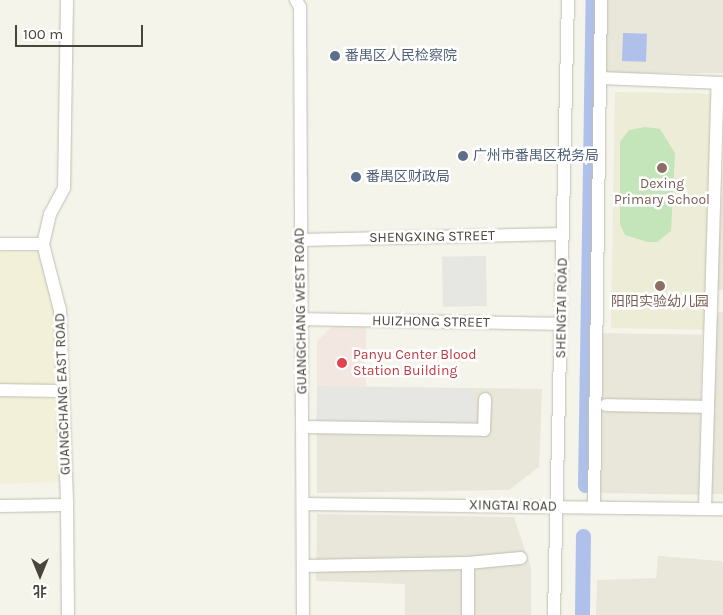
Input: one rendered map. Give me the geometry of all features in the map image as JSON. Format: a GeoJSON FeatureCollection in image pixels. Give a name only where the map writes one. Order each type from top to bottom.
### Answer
{"type":"FeatureCollection","features":[{"type":"Feature","properties":{"kind":"street","name":"GUANGCHANG EAST ROAD"},"geometry":{"type":"LineString","coordinates":[[67,0],[64,188],[50,214],[43,244],[60,310],[67,505],[68,615]]}},
{"type":"Feature","properties":{"kind":"street"},"geometry":{"type":"LineString","coordinates":[[594,507],[601,0]]}},
{"type":"Feature","properties":{"kind":"street","name":"SHENGTAI ROAD"},"geometry":{"type":"LineString","coordinates":[[554,615],[567,1]]}},
{"type":"Feature","properties":{"kind":"street","name":"GUANGCHANG WEST ROAD"},"geometry":{"type":"LineString","coordinates":[[300,2],[303,615]]}},
{"type":"Feature","properties":{"kind":"street"},"geometry":{"type":"LineString","coordinates":[[600,78],[721,83],[717,308],[708,407],[705,509]]}},
{"type":"Feature","properties":{"kind":"street","name":"SHENGXING STREET"},"geometry":{"type":"LineString","coordinates":[[300,240],[563,234]]}},
{"type":"Feature","properties":{"kind":"street"},"geometry":{"type":"LineString","coordinates":[[0,244],[43,244]]}},
{"type":"Feature","properties":{"kind":"street","name":"HUIZHONG STREET"},"geometry":{"type":"LineString","coordinates":[[301,319],[561,324]]}},
{"type":"Feature","properties":{"kind":"street"},"geometry":{"type":"LineString","coordinates":[[0,390],[55,391]]}},
{"type":"Feature","properties":{"kind":"street"},"geometry":{"type":"LineString","coordinates":[[302,427],[484,430],[484,399]]}},
{"type":"Feature","properties":{"kind":"street"},"geometry":{"type":"LineString","coordinates":[[606,405],[708,407]]}},
{"type":"Feature","properties":{"kind":"street","name":"XINGTAI ROAD"},"geometry":{"type":"LineString","coordinates":[[303,504],[723,509]]}},
{"type":"Feature","properties":{"kind":"street"},"geometry":{"type":"LineString","coordinates":[[0,506],[67,505]]}},
{"type":"Feature","properties":{"kind":"street"},"geometry":{"type":"LineString","coordinates":[[303,566],[468,563],[521,558]]}},
{"type":"Feature","properties":{"kind":"street"},"geometry":{"type":"LineString","coordinates":[[468,563],[468,615]]}},
{"type":"Feature","properties":{"kind":"shaded area"},"geometry":{"type":"Polygon","coordinates":[[[604,0],[723,0],[723,73],[604,73],[604,0]]]}},
{"type":"Feature","properties":{"kind":"shaded area","name":"Dexing Primary School"},"geometry":{"type":"Polygon","coordinates":[[[615,92],[712,94],[708,330],[611,328],[615,92]]]}},
{"type":"Feature","properties":{"kind":"shaded area"},"geometry":{"type":"Polygon","coordinates":[[[723,167],[723,290],[717,290],[723,167]]]}},
{"type":"Feature","properties":{"kind":"shaded area"},"geometry":{"type":"Polygon","coordinates":[[[0,252],[43,252],[55,316],[59,482],[0,484],[0,252]]]}},
{"type":"Feature","properties":{"kind":"shaded area"},"geometry":{"type":"Polygon","coordinates":[[[486,256],[487,306],[443,307],[442,257],[486,256]]]}},
{"type":"Feature","properties":{"kind":"shaded area"},"geometry":{"type":"Polygon","coordinates":[[[719,312],[723,312],[723,494],[711,494],[715,320],[719,312]]]}},
{"type":"Feature","properties":{"kind":"shaded area","name":"Panyu Center Blood Station Building"},"geometry":{"type":"Polygon","coordinates":[[[366,326],[366,387],[317,386],[317,341],[331,327],[366,326]]]}},
{"type":"Feature","properties":{"kind":"shaded area"},"geometry":{"type":"Polygon","coordinates":[[[601,333],[702,335],[699,495],[598,493],[601,333]]]}},
{"type":"Feature","properties":{"kind":"shaded area"},"geometry":{"type":"Polygon","coordinates":[[[317,386],[542,389],[539,467],[509,490],[317,493],[317,386]]]}},
{"type":"Feature","properties":{"kind":"shaded area"},"geometry":{"type":"Polygon","coordinates":[[[317,386],[475,389],[474,427],[316,424],[317,386]]]}},
{"type":"Feature","properties":{"kind":"shaded area"},"geometry":{"type":"Polygon","coordinates":[[[317,514],[514,517],[531,568],[531,615],[405,615],[405,584],[316,581],[317,514]]]}},
{"type":"Feature","properties":{"kind":"shaded area"},"geometry":{"type":"Polygon","coordinates":[[[658,556],[721,561],[723,564],[723,615],[596,615],[597,580],[656,578],[658,556]]]}},
{"type":"Feature","properties":{"kind":"green space"},"geometry":{"type":"Polygon","coordinates":[[[645,127],[660,129],[675,153],[671,231],[657,242],[648,242],[625,235],[620,224],[620,142],[629,130],[645,127]]]}},
{"type":"Feature","properties":{"kind":"water"},"geometry":{"type":"Polygon","coordinates":[[[623,33],[647,34],[646,62],[622,61],[623,33]]]}},
{"type":"Feature","properties":{"kind":"waterway"},"geometry":{"type":"LineString","coordinates":[[585,485],[593,0]]}},
{"type":"Feature","properties":{"kind":"waterway"},"geometry":{"type":"LineString","coordinates":[[582,615],[583,536]]}},
{"type":"Feature","properties":{"kind":"place","name":"番禺区人民检察院"},"geometry":{"type":"Point","coordinates":[335,56]}},
{"type":"Feature","properties":{"kind":"place","name":"广州市番禺区税务局"},"geometry":{"type":"Point","coordinates":[463,156]}},
{"type":"Feature","properties":{"kind":"place","name":"Dexing Primary School"},"geometry":{"type":"Point","coordinates":[662,168]}},
{"type":"Feature","properties":{"kind":"place","name":"番禺区财政局"},"geometry":{"type":"Point","coordinates":[356,177]}},
{"type":"Feature","properties":{"kind":"place","name":"阳阳实验幼儿园"},"geometry":{"type":"Point","coordinates":[660,286]}},
{"type":"Feature","properties":{"kind":"place","name":"Panyu Center Blood Station Building"},"geometry":{"type":"Point","coordinates":[342,363]}}]}
